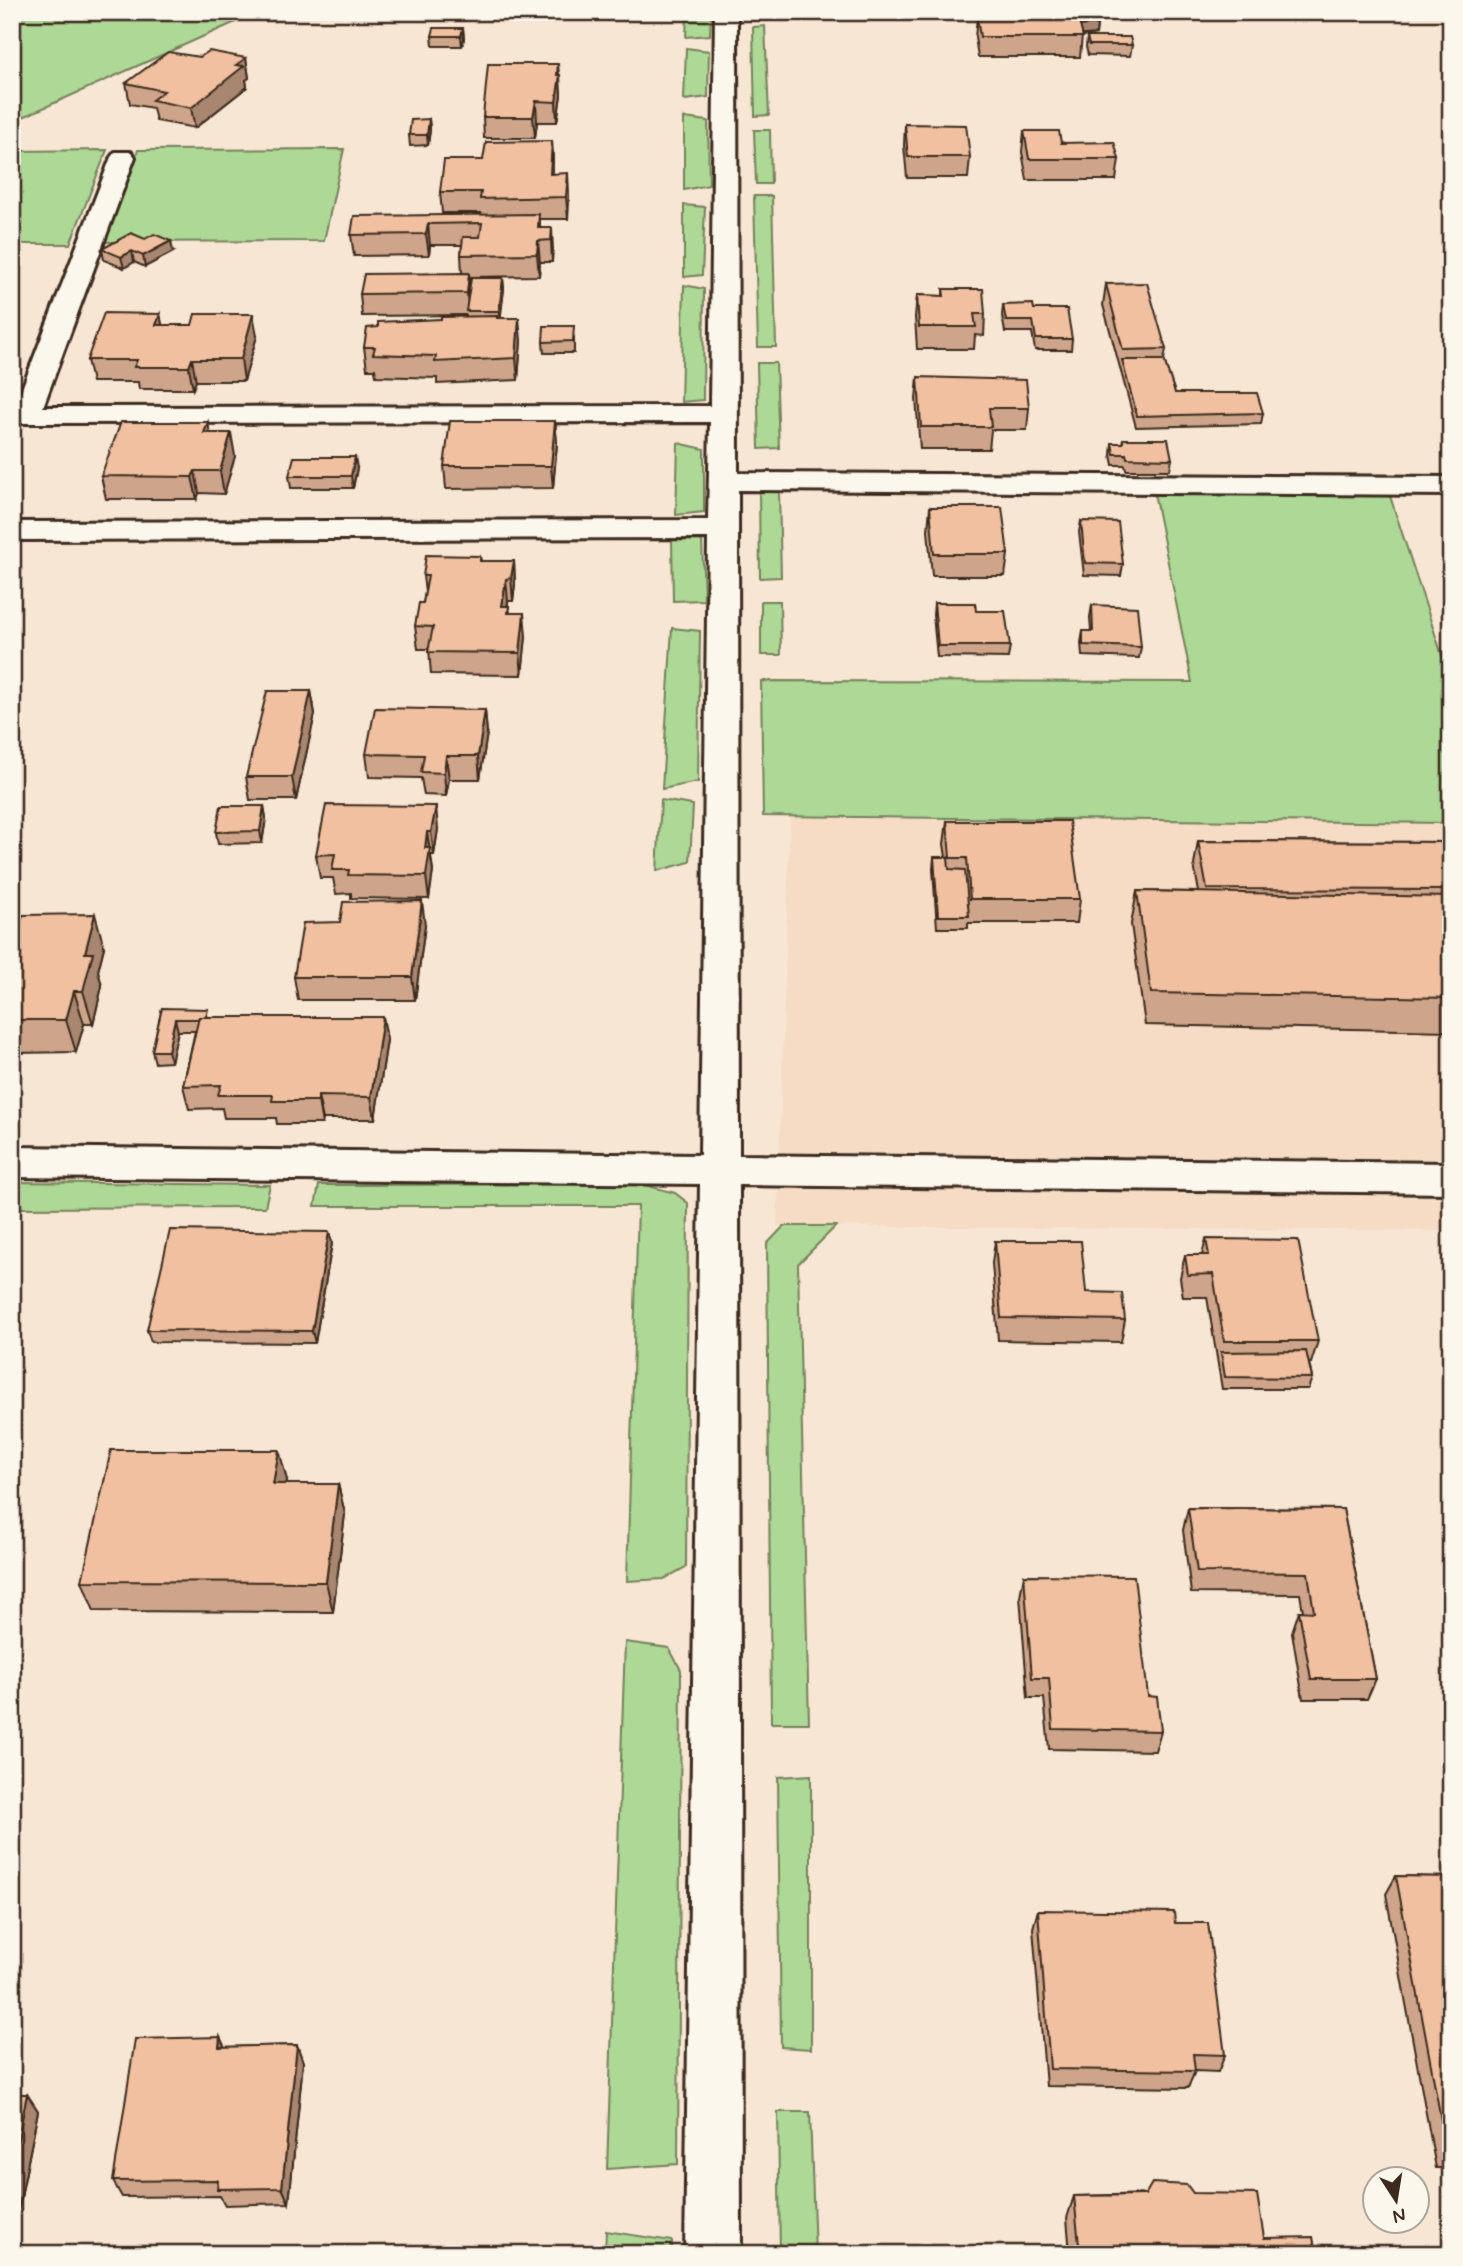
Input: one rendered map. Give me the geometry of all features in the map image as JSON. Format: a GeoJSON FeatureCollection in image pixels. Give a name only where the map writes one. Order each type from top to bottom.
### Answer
{"type":"FeatureCollection","features":[{"type":"Feature","properties":{"kind":"street"},"geometry":{"type":"LineString","coordinates":[[713,2254],[726,12]]}},
{"type":"Feature","properties":{"kind":"street"},"geometry":{"type":"LineString","coordinates":[[123,156],[19,415],[722,414]]}},
{"type":"Feature","properties":{"kind":"street"},"geometry":{"type":"LineString","coordinates":[[724,481],[1451,486]]}},
{"type":"Feature","properties":{"kind":"street"},"geometry":{"type":"LineString","coordinates":[[12,531],[724,529]]}},
{"type":"Feature","properties":{"kind":"street"},"geometry":{"type":"LineString","coordinates":[[12,1162],[1451,1178]]}},
{"type":"Feature","properties":{"kind":"shaded area"},"geometry":{"type":"Polygon","coordinates":[[[790,818],[1451,823],[1451,1231],[777,1226],[790,818]]]}},
{"type":"Feature","properties":{"kind":"green space"},"geometry":{"type":"Polygon","coordinates":[[[12,12],[258,12],[12,122],[12,12]]]}},
{"type":"Feature","properties":{"kind":"green space"},"geometry":{"type":"Polygon","coordinates":[[[687,12],[711,12],[710,35],[686,37],[687,12]]]}},
{"type":"Feature","properties":{"kind":"green space"},"geometry":{"type":"Polygon","coordinates":[[[765,26],[769,115],[755,116],[753,27],[765,26]]]}},
{"type":"Feature","properties":{"kind":"green space"},"geometry":{"type":"Polygon","coordinates":[[[686,48],[709,51],[708,97],[684,100],[686,48]]]}},
{"type":"Feature","properties":{"kind":"green space"},"geometry":{"type":"Polygon","coordinates":[[[684,118],[708,121],[709,185],[684,190],[684,118]]]}},
{"type":"Feature","properties":{"kind":"green space"},"geometry":{"type":"Polygon","coordinates":[[[754,130],[770,130],[771,184],[756,184],[754,130]]]}},
{"type":"Feature","properties":{"kind":"green space"},"geometry":{"type":"Polygon","coordinates":[[[344,149],[324,241],[105,242],[138,150],[344,149]]]}},
{"type":"Feature","properties":{"kind":"green space"},"geometry":{"type":"Polygon","coordinates":[[[107,150],[70,244],[12,244],[12,151],[107,150]]]}},
{"type":"Feature","properties":{"kind":"green space"},"geometry":{"type":"Polygon","coordinates":[[[754,196],[772,196],[776,347],[758,347],[754,196]]]}},
{"type":"Feature","properties":{"kind":"green space"},"geometry":{"type":"Polygon","coordinates":[[[684,205],[705,207],[702,275],[684,277],[684,205]]]}},
{"type":"Feature","properties":{"kind":"green space"},"geometry":{"type":"Polygon","coordinates":[[[684,285],[704,289],[703,400],[681,402],[684,285]]]}},
{"type":"Feature","properties":{"kind":"green space"},"geometry":{"type":"Polygon","coordinates":[[[757,363],[776,363],[779,448],[759,449],[757,363]]]}},
{"type":"Feature","properties":{"kind":"green space"},"geometry":{"type":"Polygon","coordinates":[[[678,443],[704,449],[704,512],[676,515],[678,443]]]}},
{"type":"Feature","properties":{"kind":"green space"},"geometry":{"type":"Polygon","coordinates":[[[779,472],[1451,475],[1451,496],[1390,496],[1451,683],[1451,823],[763,816],[761,681],[1192,682],[1154,493],[779,490],[779,472]]]}},
{"type":"Feature","properties":{"kind":"green space"},"geometry":{"type":"Polygon","coordinates":[[[759,490],[779,490],[781,577],[760,578],[759,490]]]}},
{"type":"Feature","properties":{"kind":"green space"},"geometry":{"type":"Polygon","coordinates":[[[672,539],[702,539],[704,600],[673,601],[672,539]]]}},
{"type":"Feature","properties":{"kind":"green space"},"geometry":{"type":"Polygon","coordinates":[[[761,601],[780,601],[781,655],[761,655],[761,601]]]}},
{"type":"Feature","properties":{"kind":"green space"},"geometry":{"type":"Polygon","coordinates":[[[672,628],[700,631],[698,782],[662,789],[672,628]]]}},
{"type":"Feature","properties":{"kind":"green space"},"geometry":{"type":"Polygon","coordinates":[[[661,800],[693,805],[690,862],[657,871],[661,800]]]}},
{"type":"Feature","properties":{"kind":"green space"},"geometry":{"type":"Polygon","coordinates":[[[12,1182],[270,1185],[265,1207],[12,1208],[12,1182]]]}},
{"type":"Feature","properties":{"kind":"green space"},"geometry":{"type":"Polygon","coordinates":[[[641,1184],[675,1193],[688,1203],[686,1567],[664,1579],[627,1581],[638,1206],[315,1206],[319,1185],[641,1184]]]}},
{"type":"Feature","properties":{"kind":"green space"},"geometry":{"type":"Polygon","coordinates":[[[784,1226],[836,1226],[798,1264],[809,1723],[771,1723],[767,1244],[784,1226]]]}},
{"type":"Feature","properties":{"kind":"green space"},"geometry":{"type":"Polygon","coordinates":[[[625,1642],[669,1648],[681,1670],[678,2164],[607,2169],[625,1642]]]}},
{"type":"Feature","properties":{"kind":"green space"},"geometry":{"type":"Polygon","coordinates":[[[811,1775],[811,2049],[781,2047],[778,1777],[811,1775]]]}},
{"type":"Feature","properties":{"kind":"green space"},"geometry":{"type":"Polygon","coordinates":[[[778,2112],[810,2112],[815,2254],[780,2254],[778,2112]]]}},
{"type":"Feature","properties":{"kind":"green space"},"geometry":{"type":"Polygon","coordinates":[[[606,2231],[672,2241],[672,2254],[605,2254],[606,2231]]]}},
{"type":"Feature","properties":{"kind":"building"},"geometry":{"type":"Polygon","coordinates":[[[980,12],[1004,12],[1004,17],[1078,17],[1083,37],[980,37],[977,17],[981,17],[980,12]]]}},
{"type":"Feature","properties":{"kind":"building"},"geometry":{"type":"Polygon","coordinates":[[[1065,12],[1086,12],[1097,24],[1080,26],[1078,17],[1070,17],[1065,12]]]}},
{"type":"Feature","properties":{"kind":"building"},"geometry":{"type":"Polygon","coordinates":[[[434,28],[463,28],[461,36],[432,36],[434,28]]]}},
{"type":"Feature","properties":{"kind":"building"},"geometry":{"type":"Polygon","coordinates":[[[1087,37],[1130,37],[1132,45],[1089,45],[1087,37]]]}},
{"type":"Feature","properties":{"kind":"building"},"geometry":{"type":"Polygon","coordinates":[[[209,51],[246,58],[236,65],[244,66],[191,108],[152,100],[164,91],[126,83],[168,52],[200,57],[209,51]]]}},
{"type":"Feature","properties":{"kind":"building"},"geometry":{"type":"Polygon","coordinates":[[[488,64],[558,64],[557,75],[560,75],[556,102],[536,101],[533,117],[483,117],[488,64]]]}},
{"type":"Feature","properties":{"kind":"building"},"geometry":{"type":"Polygon","coordinates":[[[429,119],[427,135],[409,135],[411,120],[429,119]]]}},
{"type":"Feature","properties":{"kind":"building"},"geometry":{"type":"Polygon","coordinates":[[[905,124],[966,125],[970,157],[908,157],[905,124]]]}},
{"type":"Feature","properties":{"kind":"building"},"geometry":{"type":"Polygon","coordinates":[[[1024,131],[1059,131],[1061,143],[1114,142],[1119,159],[1029,159],[1024,131]]]}},
{"type":"Feature","properties":{"kind":"building"},"geometry":{"type":"Polygon","coordinates":[[[552,141],[550,174],[568,173],[566,197],[480,199],[481,192],[440,192],[444,160],[483,160],[486,142],[552,141]]]}},
{"type":"Feature","properties":{"kind":"building"},"geometry":{"type":"Polygon","coordinates":[[[539,214],[538,228],[552,228],[551,240],[538,241],[537,254],[461,255],[463,237],[480,237],[482,223],[428,224],[426,234],[351,235],[354,216],[539,214]]]}},
{"type":"Feature","properties":{"kind":"building"},"geometry":{"type":"Polygon","coordinates":[[[131,233],[145,239],[154,234],[171,241],[143,256],[132,251],[121,257],[102,249],[131,233]]]}},
{"type":"Feature","properties":{"kind":"building"},"geometry":{"type":"Polygon","coordinates":[[[469,273],[467,293],[360,294],[364,274],[469,273]]]}},
{"type":"Feature","properties":{"kind":"building"},"geometry":{"type":"Polygon","coordinates":[[[471,278],[503,278],[499,311],[466,311],[471,278]]]}},
{"type":"Feature","properties":{"kind":"building"},"geometry":{"type":"Polygon","coordinates":[[[1147,283],[1166,349],[1123,350],[1106,284],[1147,283]]]}},
{"type":"Feature","properties":{"kind":"building"},"geometry":{"type":"Polygon","coordinates":[[[943,289],[983,289],[985,314],[974,314],[976,327],[919,327],[917,295],[944,296],[943,289]]]}},
{"type":"Feature","properties":{"kind":"building"},"geometry":{"type":"Polygon","coordinates":[[[1033,304],[1034,309],[1067,309],[1072,339],[1036,339],[1033,321],[1006,321],[1003,305],[1033,304]]]}},
{"type":"Feature","properties":{"kind":"building"},"geometry":{"type":"Polygon","coordinates":[[[104,313],[160,314],[156,325],[192,325],[195,314],[253,314],[241,359],[192,359],[189,367],[134,367],[137,360],[87,360],[104,313]]]}},
{"type":"Feature","properties":{"kind":"building"},"geometry":{"type":"Polygon","coordinates":[[[497,316],[519,318],[516,358],[435,362],[436,356],[373,354],[375,347],[364,347],[367,328],[378,327],[378,322],[497,316]]]}},
{"type":"Feature","properties":{"kind":"building"},"geometry":{"type":"Polygon","coordinates":[[[544,326],[574,326],[573,341],[543,342],[544,326]]]}},
{"type":"Feature","properties":{"kind":"building"},"geometry":{"type":"Polygon","coordinates":[[[1122,360],[1164,360],[1175,393],[1257,393],[1263,413],[1137,416],[1122,360]]]}},
{"type":"Feature","properties":{"kind":"building"},"geometry":{"type":"Polygon","coordinates":[[[918,377],[1026,380],[1029,408],[989,408],[991,427],[921,427],[918,377]]]}},
{"type":"Feature","properties":{"kind":"building"},"geometry":{"type":"Polygon","coordinates":[[[450,421],[555,421],[551,466],[444,466],[450,421]]]}},
{"type":"Feature","properties":{"kind":"building"},"geometry":{"type":"Polygon","coordinates":[[[121,422],[208,422],[204,433],[231,433],[220,471],[195,471],[192,477],[101,476],[121,422]]]}},
{"type":"Feature","properties":{"kind":"building"},"geometry":{"type":"Polygon","coordinates":[[[1123,439],[1168,439],[1172,459],[1127,458],[1126,454],[1114,454],[1112,443],[1123,443],[1123,439]]]}},
{"type":"Feature","properties":{"kind":"building"},"geometry":{"type":"Polygon","coordinates":[[[294,457],[355,457],[351,476],[289,476],[294,457]]]}},
{"type":"Feature","properties":{"kind":"building"},"geometry":{"type":"Polygon","coordinates":[[[930,507],[1002,507],[1008,554],[934,554],[930,507]]]}},
{"type":"Feature","properties":{"kind":"building"},"geometry":{"type":"Polygon","coordinates":[[[1081,521],[1118,522],[1123,564],[1085,563],[1081,521]]]}},
{"type":"Feature","properties":{"kind":"building"},"geometry":{"type":"Polygon","coordinates":[[[426,555],[480,556],[480,561],[514,561],[511,578],[506,579],[502,606],[509,606],[508,613],[524,613],[520,653],[428,652],[433,627],[415,626],[428,576],[423,576],[426,555]]]}},
{"type":"Feature","properties":{"kind":"building"},"geometry":{"type":"Polygon","coordinates":[[[934,603],[975,603],[976,611],[1005,611],[1010,646],[938,646],[934,603]]]}},
{"type":"Feature","properties":{"kind":"building"},"geometry":{"type":"Polygon","coordinates":[[[1092,605],[1137,607],[1141,647],[1083,645],[1083,631],[1093,631],[1092,605]]]}},
{"type":"Feature","properties":{"kind":"building"},"geometry":{"type":"Polygon","coordinates":[[[267,691],[311,691],[292,777],[246,777],[267,691]]]}},
{"type":"Feature","properties":{"kind":"building"},"geometry":{"type":"Polygon","coordinates":[[[375,708],[485,710],[478,756],[446,756],[444,773],[421,772],[424,755],[366,754],[375,708]]]}},
{"type":"Feature","properties":{"kind":"building"},"geometry":{"type":"Polygon","coordinates":[[[326,805],[436,806],[431,832],[427,832],[425,848],[430,848],[426,876],[348,875],[349,870],[332,870],[335,854],[316,855],[326,805]]]}},
{"type":"Feature","properties":{"kind":"building"},"geometry":{"type":"Polygon","coordinates":[[[221,806],[264,806],[260,831],[216,832],[221,806]]]}},
{"type":"Feature","properties":{"kind":"building"},"geometry":{"type":"Polygon","coordinates":[[[947,821],[1069,821],[1080,899],[970,899],[967,858],[950,858],[947,821]]]}},
{"type":"Feature","properties":{"kind":"building"},"geometry":{"type":"Polygon","coordinates":[[[1198,841],[1451,842],[1451,890],[1207,889],[1198,841]]]}},
{"type":"Feature","properties":{"kind":"building"},"geometry":{"type":"Polygon","coordinates":[[[934,857],[948,857],[949,869],[965,870],[969,916],[938,916],[934,857]]]}},
{"type":"Feature","properties":{"kind":"building"},"geometry":{"type":"Polygon","coordinates":[[[1137,891],[1451,897],[1451,998],[1151,993],[1137,891]]]}},
{"type":"Feature","properties":{"kind":"building"},"geometry":{"type":"Polygon","coordinates":[[[422,901],[412,977],[294,977],[303,923],[340,922],[343,902],[422,901]]]}},
{"type":"Feature","properties":{"kind":"building"},"geometry":{"type":"Polygon","coordinates":[[[95,914],[85,953],[93,953],[83,991],[74,991],[66,1020],[12,1020],[12,928],[19,928],[23,915],[95,914]]]}},
{"type":"Feature","properties":{"kind":"building"},"geometry":{"type":"Polygon","coordinates":[[[162,1008],[208,1009],[206,1017],[175,1019],[168,1051],[152,1051],[162,1008]]]}},
{"type":"Feature","properties":{"kind":"building"},"geometry":{"type":"Polygon","coordinates":[[[199,1017],[383,1017],[371,1097],[318,1096],[318,1101],[272,1101],[273,1095],[218,1095],[221,1085],[183,1086],[199,1017]]]}},
{"type":"Feature","properties":{"kind":"building"},"geometry":{"type":"Polygon","coordinates":[[[170,1230],[329,1232],[312,1331],[147,1330],[170,1230]]]}},
{"type":"Feature","properties":{"kind":"building"},"geometry":{"type":"Polygon","coordinates":[[[1206,1239],[1298,1240],[1318,1341],[1224,1341],[1213,1274],[1188,1275],[1185,1255],[1209,1255],[1206,1239]]]}},
{"type":"Feature","properties":{"kind":"building"},"geometry":{"type":"Polygon","coordinates":[[[995,1241],[1081,1241],[1086,1292],[1122,1293],[1125,1320],[1001,1318],[995,1241]]]}},
{"type":"Feature","properties":{"kind":"building"},"geometry":{"type":"Polygon","coordinates":[[[1306,1351],[1312,1378],[1225,1377],[1221,1352],[1306,1351]]]}},
{"type":"Feature","properties":{"kind":"building"},"geometry":{"type":"Polygon","coordinates":[[[111,1450],[279,1450],[273,1484],[338,1484],[326,1582],[82,1581],[111,1450]]]}},
{"type":"Feature","properties":{"kind":"building"},"geometry":{"type":"Polygon","coordinates":[[[1188,1508],[1343,1509],[1376,1679],[1311,1679],[1299,1611],[1314,1612],[1308,1573],[1197,1572],[1188,1508]]]}},
{"type":"Feature","properties":{"kind":"building"},"geometry":{"type":"Polygon","coordinates":[[[1024,1575],[1134,1576],[1148,1696],[1157,1697],[1161,1731],[1053,1729],[1049,1678],[1032,1678],[1024,1575]]]}},
{"type":"Feature","properties":{"kind":"building"},"geometry":{"type":"Polygon","coordinates":[[[1396,1876],[1451,1877],[1451,2152],[1447,2152],[1396,1876]]]}},
{"type":"Feature","properties":{"kind":"building"},"geometry":{"type":"Polygon","coordinates":[[[1038,1910],[1174,1912],[1175,1923],[1208,1923],[1225,2055],[1193,2054],[1195,2071],[1050,2069],[1038,1910]]]}},
{"type":"Feature","properties":{"kind":"building"},"geometry":{"type":"Polygon","coordinates":[[[220,2037],[219,2047],[297,2045],[282,2188],[217,2189],[218,2180],[113,2181],[135,2039],[220,2037]]]}},
{"type":"Feature","properties":{"kind":"building"},"geometry":{"type":"Polygon","coordinates":[[[12,2094],[27,2094],[12,2168],[12,2094]]]}},
{"type":"Feature","properties":{"kind":"building"},"geometry":{"type":"Polygon","coordinates":[[[1152,2183],[1187,2185],[1193,2193],[1257,2194],[1264,2238],[1313,2237],[1316,2254],[1080,2254],[1074,2196],[1145,2195],[1152,2183]]]}}]}
